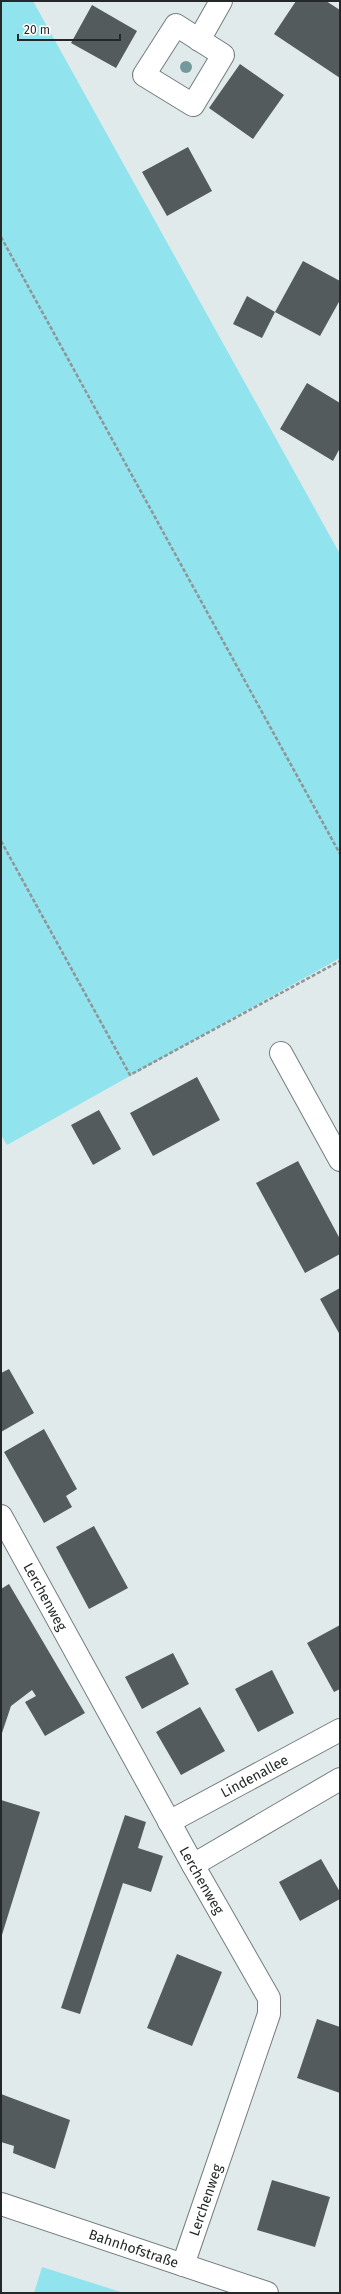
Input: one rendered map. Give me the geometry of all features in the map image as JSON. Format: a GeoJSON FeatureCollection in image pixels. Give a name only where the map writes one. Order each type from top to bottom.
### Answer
{"type":"FeatureCollection","features":[{"type":"Feature","properties":{"kind":"street"},"geometry":{"type":"LineString","coordinates":[[199,40],[221,1]]}},
{"type":"Feature","properties":{"kind":"street"},"geometry":{"type":"LineString","coordinates":[[281,1053],[340,1160]]}},
{"type":"Feature","properties":{"kind":"street","name":"Lerchenweg"},"geometry":{"type":"LineString","coordinates":[[1,1516],[169,1822],[269,1998],[269,2014],[183,2264]]}},
{"type":"Feature","properties":{"kind":"street","name":"Lindenallee"},"geometry":{"type":"LineString","coordinates":[[169,1822],[340,1730]]}},
{"type":"Feature","properties":{"kind":"street"},"geometry":{"type":"LineString","coordinates":[[193,1865],[340,1779]]}},
{"type":"Feature","properties":{"kind":"street","name":"Bahnhofstraße"},"geometry":{"type":"LineString","coordinates":[[1,2204],[267,2293]]}},
{"type":"Feature","properties":{"kind":"path"},"geometry":{"type":"LineString","coordinates":[[1,237],[340,854]]}},
{"type":"Feature","properties":{"kind":"path"},"geometry":{"type":"LineString","coordinates":[[1,841],[130,1075],[340,961]]}},
{"type":"Feature","properties":{"kind":"shaded area"},"geometry":{"type":"Polygon","coordinates":[[[1,1],[33,1],[340,554],[340,958],[7,1145],[1,1135],[1,1]]]}},
{"type":"Feature","properties":{"kind":"shaded area"},"geometry":{"type":"Polygon","coordinates":[[[42,2267],[124,2293],[34,2293],[42,2267]]]}},
{"type":"Feature","properties":{"kind":"building"},"geometry":{"type":"Polygon","coordinates":[[[296,1],[326,1],[340,10],[340,78],[274,34],[296,1]]]}},
{"type":"Feature","properties":{"kind":"building"},"geometry":{"type":"Polygon","coordinates":[[[92,5],[137,31],[116,68],[71,43],[92,5]]]}},
{"type":"Feature","properties":{"kind":"building"},"geometry":{"type":"Polygon","coordinates":[[[240,64],[284,95],[253,139],[209,108],[240,64]]]}},
{"type":"Feature","properties":{"kind":"building"},"geometry":{"type":"Polygon","coordinates":[[[188,147],[212,191],[167,216],[142,172],[188,147]]]}},
{"type":"Feature","properties":{"kind":"building"},"geometry":{"type":"Polygon","coordinates":[[[303,261],[340,281],[340,300],[320,336],[275,312],[303,261]]]}},
{"type":"Feature","properties":{"kind":"building"},"geometry":{"type":"Polygon","coordinates":[[[247,296],[275,312],[262,338],[233,324],[247,296]]]}},
{"type":"Feature","properties":{"kind":"building"},"geometry":{"type":"Polygon","coordinates":[[[307,383],[340,403],[340,448],[333,461],[280,429],[307,383]]]}},
{"type":"Feature","properties":{"kind":"building"},"geometry":{"type":"Polygon","coordinates":[[[197,1077],[220,1120],[153,1156],[130,1113],[197,1077]]]}},
{"type":"Feature","properties":{"kind":"building"},"geometry":{"type":"Polygon","coordinates":[[[99,1110],[121,1149],[93,1165],[71,1125],[99,1110]]]}},
{"type":"Feature","properties":{"kind":"building"},"geometry":{"type":"Polygon","coordinates":[[[298,1161],[340,1239],[340,1254],[305,1273],[256,1183],[298,1161]]]}},
{"type":"Feature","properties":{"kind":"building"},"geometry":{"type":"Polygon","coordinates":[[[340,1288],[340,1335],[320,1299],[340,1288]]]}},
{"type":"Feature","properties":{"kind":"building"},"geometry":{"type":"Polygon","coordinates":[[[9,1369],[34,1413],[1,1432],[1,1373],[9,1369]]]}},
{"type":"Feature","properties":{"kind":"building"},"geometry":{"type":"Polygon","coordinates":[[[44,1429],[77,1489],[66,1496],[72,1507],[44,1523],[4,1452],[44,1429]]]}},
{"type":"Feature","properties":{"kind":"building"},"geometry":{"type":"Polygon","coordinates":[[[94,1526],[128,1588],[89,1609],[56,1547],[94,1526]]]}},
{"type":"Feature","properties":{"kind":"building"},"geometry":{"type":"Polygon","coordinates":[[[9,1584],[85,1713],[45,1736],[25,1702],[36,1696],[32,1690],[11,1706],[1,1736],[1,1589],[9,1584]]]}},
{"type":"Feature","properties":{"kind":"building"},"geometry":{"type":"Polygon","coordinates":[[[340,1625],[340,1689],[334,1692],[307,1643],[340,1625]]]}},
{"type":"Feature","properties":{"kind":"building"},"geometry":{"type":"Polygon","coordinates":[[[173,1653],[189,1684],[142,1709],[125,1677],[173,1653]]]}},
{"type":"Feature","properties":{"kind":"building"},"geometry":{"type":"Polygon","coordinates":[[[272,1670],[294,1713],[258,1732],[235,1689],[272,1670]]]}},
{"type":"Feature","properties":{"kind":"building"},"geometry":{"type":"Polygon","coordinates":[[[200,1707],[225,1751],[181,1775],[156,1732],[200,1707]]]}},
{"type":"Feature","properties":{"kind":"building"},"geometry":{"type":"Polygon","coordinates":[[[1,1800],[40,1812],[1,1938],[1,1800]]]}},
{"type":"Feature","properties":{"kind":"building"},"geometry":{"type":"Polygon","coordinates":[[[125,1815],[146,1822],[138,1848],[163,1856],[151,1892],[123,1883],[80,2014],[61,2008],[125,1815]]]}},
{"type":"Feature","properties":{"kind":"building"},"geometry":{"type":"Polygon","coordinates":[[[321,1859],[340,1892],[340,1899],[300,1921],[279,1882],[321,1859]]]}},
{"type":"Feature","properties":{"kind":"building"},"geometry":{"type":"Polygon","coordinates":[[[177,1954],[222,1972],[192,2046],[147,2028],[177,1954]]]}},
{"type":"Feature","properties":{"kind":"building"},"geometry":{"type":"Polygon","coordinates":[[[317,2019],[340,2027],[340,2093],[297,2078],[317,2019]]]}},
{"type":"Feature","properties":{"kind":"building"},"geometry":{"type":"Polygon","coordinates":[[[1,2094],[70,2120],[55,2169],[13,2153],[14,2146],[1,2142],[1,2094]]]}},
{"type":"Feature","properties":{"kind":"building"},"geometry":{"type":"Polygon","coordinates":[[[272,2180],[330,2197],[315,2247],[257,2230],[272,2180]]]}}]}
